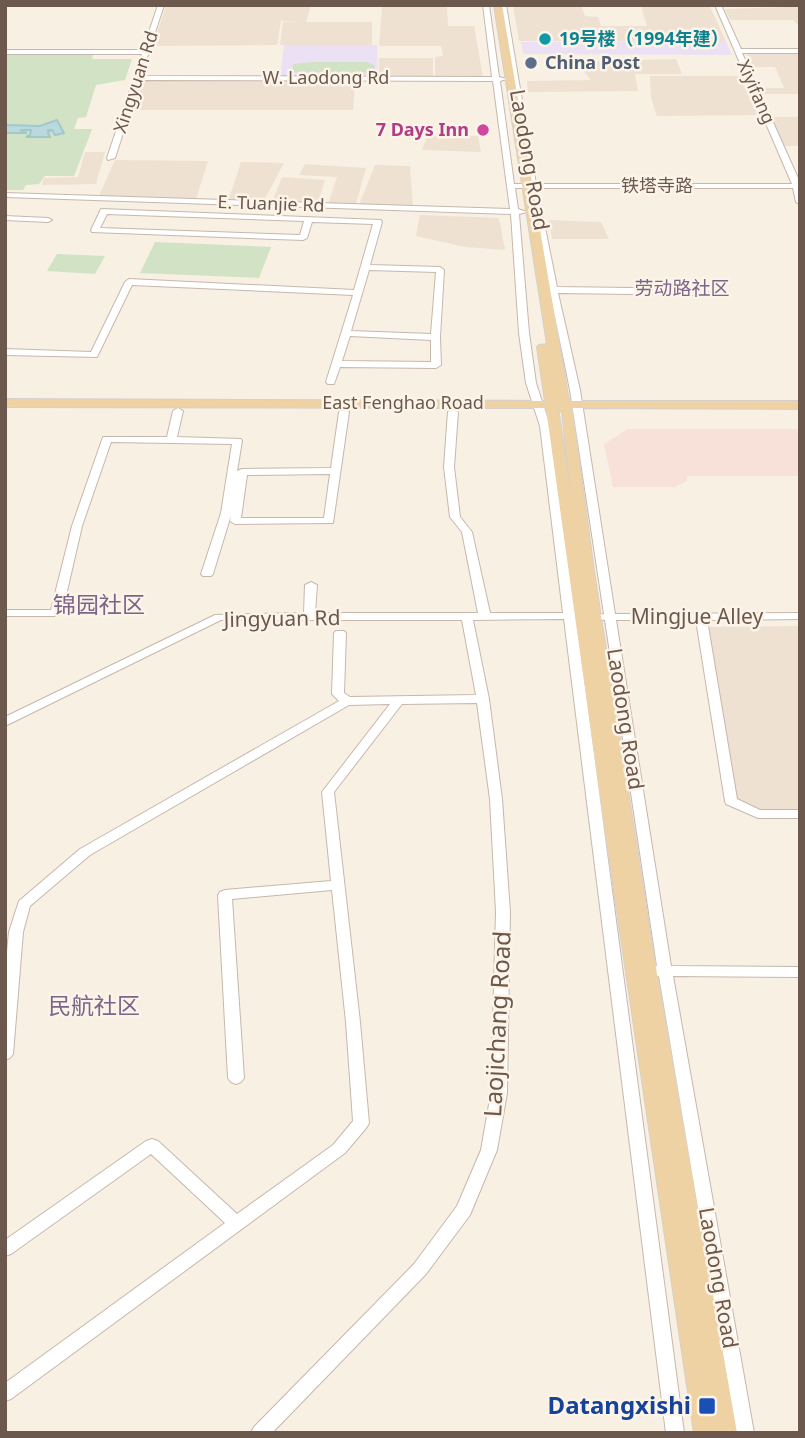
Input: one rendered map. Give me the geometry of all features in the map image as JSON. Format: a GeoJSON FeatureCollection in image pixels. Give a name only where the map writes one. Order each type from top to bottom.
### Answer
{"type":"FeatureCollection","features":[{"type":"Feature","properties":{"kind":"main road","name":"Laodong Road"},"geometry":{"type":"LineString","coordinates":[[491,5],[506,79],[559,408],[642,971],[706,1433]]}},
{"type":"Feature","properties":{"kind":"main road","name":"Laodong Road"},"geometry":{"type":"LineString","coordinates":[[501,5],[506,79]]}},
{"type":"Feature","properties":{"kind":"main road","name":"East Fenghao Road"},"geometry":{"type":"LineString","coordinates":[[5,403],[559,408],[800,414]]}},
{"type":"Feature","properties":{"kind":"main road","name":"East Fenghao Road"},"geometry":{"type":"LineString","coordinates":[[5,410],[453,412],[800,405]]}},
{"type":"Feature","properties":{"kind":"main road","name":"Laodong Road"},"geometry":{"type":"LineString","coordinates":[[642,971],[725,1433]]}},
{"type":"Feature","properties":{"kind":"street","name":"Xingyuan Rd"},"geometry":{"type":"LineString","coordinates":[[111,158],[161,5]]}},
{"type":"Feature","properties":{"kind":"street","name":"Laodong Road"},"geometry":{"type":"LineString","coordinates":[[486,5],[506,79]]}},
{"type":"Feature","properties":{"kind":"street","name":"Xiyifang"},"geometry":{"type":"LineString","coordinates":[[718,5],[796,180],[800,202]]}},
{"type":"Feature","properties":{"kind":"street"},"geometry":{"type":"LineString","coordinates":[[738,51],[800,51]]}},
{"type":"Feature","properties":{"kind":"street"},"geometry":{"type":"LineString","coordinates":[[5,52],[145,52]]}},
{"type":"Feature","properties":{"kind":"street","name":"W. Laodong Rd"},"geometry":{"type":"LineString","coordinates":[[136,78],[506,79]]}},
{"type":"Feature","properties":{"kind":"street","name":"铁塔寺路"},"geometry":{"type":"LineString","coordinates":[[522,186],[796,180]]}},
{"type":"Feature","properties":{"kind":"street","name":"E. Tuanjie Rd"},"geometry":{"type":"LineString","coordinates":[[5,193],[526,212]]}},
{"type":"Feature","properties":{"kind":"street"},"geometry":{"type":"LineString","coordinates":[[309,219],[303,238],[95,229],[104,211],[309,219],[378,222],[331,382]]}},
{"type":"Feature","properties":{"kind":"street","name":"Laodong Road"},"geometry":{"type":"LineString","coordinates":[[526,212],[553,290],[559,408],[589,617],[675,1433]]}},
{"type":"Feature","properties":{"kind":"street","name":"Laodong Road"},"geometry":{"type":"LineString","coordinates":[[526,212],[524,333],[531,383],[559,408]]}},
{"type":"Feature","properties":{"kind":"street"},"geometry":{"type":"LineString","coordinates":[[5,218],[48,220]]}},
{"type":"Feature","properties":{"kind":"street"},"geometry":{"type":"LineString","coordinates":[[336,364],[436,365],[435,337],[440,270],[365,267]]}},
{"type":"Feature","properties":{"kind":"street"},"geometry":{"type":"LineString","coordinates":[[5,352],[94,355],[129,282],[358,293]]}},
{"type":"Feature","properties":{"kind":"street"},"geometry":{"type":"LineString","coordinates":[[553,290],[705,292]]}},
{"type":"Feature","properties":{"kind":"street"},"geometry":{"type":"LineString","coordinates":[[346,333],[435,337]]}},
{"type":"Feature","properties":{"kind":"street"},"geometry":{"type":"LineString","coordinates":[[171,440],[178,411]]}},
{"type":"Feature","properties":{"kind":"street"},"geometry":{"type":"LineString","coordinates":[[336,471],[242,472],[235,521],[330,521],[344,412]]}},
{"type":"Feature","properties":{"kind":"street"},"geometry":{"type":"LineString","coordinates":[[453,412],[449,467],[455,517],[467,532],[485,617]]}},
{"type":"Feature","properties":{"kind":"street"},"geometry":{"type":"LineString","coordinates":[[5,613],[56,613],[77,526],[107,439],[237,441],[226,513],[207,574]]}},
{"type":"Feature","properties":{"kind":"street"},"geometry":{"type":"LineString","coordinates":[[309,617],[310,585]]}},
{"type":"Feature","properties":{"kind":"street","name":"Mingjue Alley"},"geometry":{"type":"LineString","coordinates":[[589,617],[800,616]]}},
{"type":"Feature","properties":{"kind":"street","name":"Jingyuan Rd"},"geometry":{"type":"LineString","coordinates":[[5,722],[219,617],[589,617]]}},
{"type":"Feature","properties":{"kind":"street","name":"Laojichang Road"},"geometry":{"type":"LineString","coordinates":[[260,1433],[420,1269],[464,1210],[489,1150],[499,1093],[503,912],[496,799],[483,699],[467,617]]}},
{"type":"Feature","properties":{"kind":"street","name":"Laodong Road"},"geometry":{"type":"LineString","coordinates":[[589,617],[665,971],[745,1433]]}},
{"type":"Feature","properties":{"kind":"street"},"geometry":{"type":"LineString","coordinates":[[701,617],[731,801],[758,814],[800,814]]}},
{"type":"Feature","properties":{"kind":"street"},"geometry":{"type":"LineString","coordinates":[[340,633],[338,694],[346,701]]}},
{"type":"Feature","properties":{"kind":"street"},"geometry":{"type":"LineString","coordinates":[[5,1054],[16,932],[24,904],[85,852],[346,701],[483,699]]}},
{"type":"Feature","properties":{"kind":"street"},"geometry":{"type":"LineString","coordinates":[[5,1393],[339,1149],[361,1123],[328,792],[399,700]]}},
{"type":"Feature","properties":{"kind":"street"},"geometry":{"type":"LineString","coordinates":[[236,1078],[225,895],[338,884]]}},
{"type":"Feature","properties":{"kind":"street"},"geometry":{"type":"LineString","coordinates":[[642,971],[800,972]]}},
{"type":"Feature","properties":{"kind":"street"},"geometry":{"type":"LineString","coordinates":[[5,1249],[152,1145],[237,1224]]}},
{"type":"Feature","properties":{"kind":"shaded area"},"geometry":{"type":"Polygon","coordinates":[[[166,5],[311,5],[306,22],[372,22],[372,45],[280,45],[283,22],[296,21],[281,21],[277,45],[153,46],[166,5]]]}},
{"type":"Feature","properties":{"kind":"shaded area"},"geometry":{"type":"Polygon","coordinates":[[[513,5],[581,5],[585,16],[598,17],[601,26],[647,26],[641,6],[709,5],[726,41],[519,41],[513,5]]]}},
{"type":"Feature","properties":{"kind":"shaded area"},"geometry":{"type":"Polygon","coordinates":[[[382,7],[447,7],[448,26],[474,26],[483,77],[435,77],[435,57],[443,56],[441,46],[379,46],[382,7]]]}},
{"type":"Feature","properties":{"kind":"shaded area"},"geometry":{"type":"Polygon","coordinates":[[[800,7],[800,27],[793,20],[730,20],[725,9],[800,7]]]}},
{"type":"Feature","properties":{"kind":"shaded area"},"geometry":{"type":"Polygon","coordinates":[[[726,41],[732,55],[523,54],[521,42],[726,41]]]}},
{"type":"Feature","properties":{"kind":"shaded area"},"geometry":{"type":"Polygon","coordinates":[[[284,45],[377,45],[378,77],[280,77],[284,45]]]}},
{"type":"Feature","properties":{"kind":"shaded area"},"geometry":{"type":"Polygon","coordinates":[[[744,49],[800,51],[800,94],[762,94],[759,88],[784,88],[775,67],[753,67],[744,49]]]}},
{"type":"Feature","properties":{"kind":"shaded area"},"geometry":{"type":"Polygon","coordinates":[[[379,58],[433,58],[433,77],[379,77],[379,58]]]}},
{"type":"Feature","properties":{"kind":"shaded area"},"geometry":{"type":"Polygon","coordinates":[[[676,59],[682,74],[635,74],[638,91],[528,92],[527,81],[591,80],[576,62],[676,59]]]}},
{"type":"Feature","properties":{"kind":"shaded area"},"geometry":{"type":"Polygon","coordinates":[[[650,76],[739,76],[758,115],[657,116],[651,98],[650,76]]]}},
{"type":"Feature","properties":{"kind":"shaded area"},"geometry":{"type":"Polygon","coordinates":[[[141,81],[355,81],[353,110],[132,110],[141,81]]]}},
{"type":"Feature","properties":{"kind":"shaded area"},"geometry":{"type":"Polygon","coordinates":[[[771,117],[800,117],[800,146],[784,146],[771,117]]]}},
{"type":"Feature","properties":{"kind":"shaded area"},"geometry":{"type":"Polygon","coordinates":[[[427,136],[478,136],[481,152],[422,150],[427,136]]]}},
{"type":"Feature","properties":{"kind":"shaded area"},"geometry":{"type":"Polygon","coordinates":[[[85,152],[105,152],[96,184],[42,185],[44,178],[78,177],[85,152]]]}},
{"type":"Feature","properties":{"kind":"shaded area"},"geometry":{"type":"Polygon","coordinates":[[[115,160],[208,161],[196,199],[99,196],[115,160]]]}},
{"type":"Feature","properties":{"kind":"shaded area"},"geometry":{"type":"Polygon","coordinates":[[[241,162],[284,163],[263,202],[228,201],[241,162]]]}},
{"type":"Feature","properties":{"kind":"shaded area"},"geometry":{"type":"Polygon","coordinates":[[[305,164],[366,168],[356,204],[328,204],[337,177],[299,175],[305,164]]]}},
{"type":"Feature","properties":{"kind":"shaded area"},"geometry":{"type":"Polygon","coordinates":[[[375,165],[410,166],[413,206],[359,205],[375,165]]]}},
{"type":"Feature","properties":{"kind":"shaded area"},"geometry":{"type":"Polygon","coordinates":[[[282,177],[325,180],[318,203],[272,202],[282,177]]]}},
{"type":"Feature","properties":{"kind":"shaded area"},"geometry":{"type":"Polygon","coordinates":[[[420,215],[499,218],[505,250],[465,247],[416,236],[420,215]]]}},
{"type":"Feature","properties":{"kind":"shaded area"},"geometry":{"type":"Polygon","coordinates":[[[549,220],[601,222],[609,239],[552,239],[549,220]]]}},
{"type":"Feature","properties":{"kind":"shaded area"},"geometry":{"type":"Polygon","coordinates":[[[628,429],[800,429],[800,476],[687,476],[687,481],[675,487],[613,487],[604,444],[628,429]]]}},
{"type":"Feature","properties":{"kind":"shaded area"},"geometry":{"type":"Polygon","coordinates":[[[800,626],[800,814],[758,814],[731,801],[702,627],[800,626]]]}},
{"type":"Feature","properties":{"kind":"green space"},"geometry":{"type":"Polygon","coordinates":[[[5,55],[93,55],[92,59],[132,59],[125,80],[96,85],[86,117],[78,118],[74,129],[92,129],[74,176],[45,176],[39,184],[26,185],[23,190],[5,190],[5,55]]]}},
{"type":"Feature","properties":{"kind":"green space"},"geometry":{"type":"Polygon","coordinates":[[[367,62],[374,65],[375,69],[372,73],[292,72],[293,64],[367,62]]]}},
{"type":"Feature","properties":{"kind":"green space"},"geometry":{"type":"Polygon","coordinates":[[[155,242],[271,247],[259,278],[140,273],[155,242]]]}},
{"type":"Feature","properties":{"kind":"green space"},"geometry":{"type":"Polygon","coordinates":[[[57,254],[105,256],[95,274],[47,271],[57,254]]]}},
{"type":"Feature","properties":{"kind":"water"},"geometry":{"type":"Polygon","coordinates":[[[57,120],[64,133],[55,135],[52,130],[47,130],[50,131],[50,137],[26,137],[31,130],[20,130],[27,133],[5,133],[5,122],[7,125],[40,126],[57,120]]]}},
{"type":"Feature","properties":{"kind":"place","name":"19号楼（1994年建）"},"geometry":{"type":"Point","coordinates":[545,39]}},
{"type":"Feature","properties":{"kind":"place","name":"China Post"},"geometry":{"type":"Point","coordinates":[531,63]}},
{"type":"Feature","properties":{"kind":"place","name":"7 Days Inn"},"geometry":{"type":"Point","coordinates":[483,130]}},
{"type":"Feature","properties":{"kind":"place","name":"Datangxishi"},"geometry":{"type":"Point","coordinates":[707,1406]}},
{"type":"Feature","properties":{"kind":"district","name":"劳动路社区"},"geometry":{"type":"Point","coordinates":[682,288]}},
{"type":"Feature","properties":{"kind":"district","name":"锦园社区"},"geometry":{"type":"Point","coordinates":[99,605]}},
{"type":"Feature","properties":{"kind":"district","name":"民航社区"},"geometry":{"type":"Point","coordinates":[94,1006]}}]}
